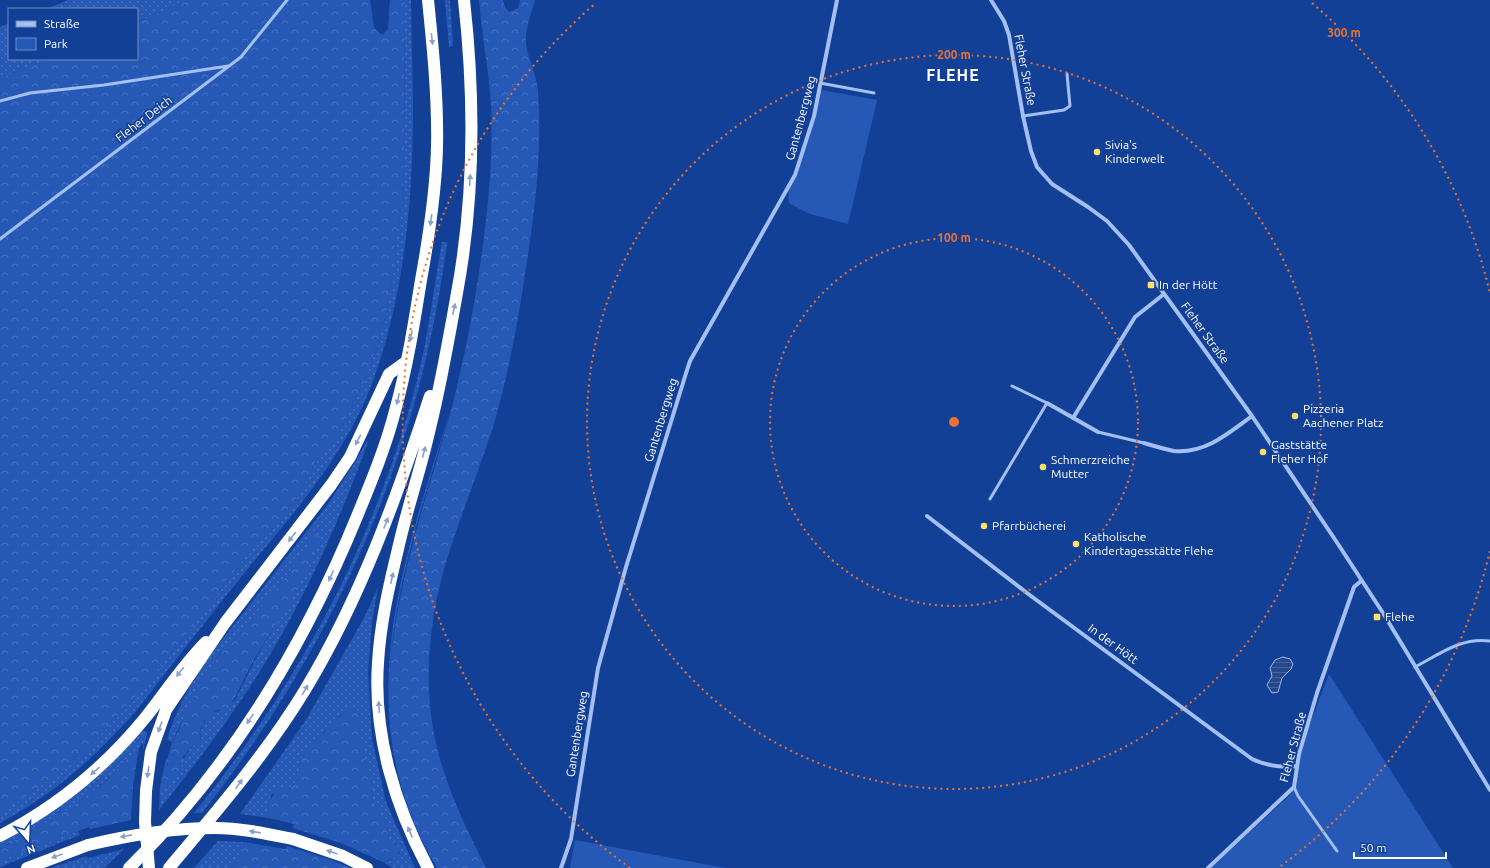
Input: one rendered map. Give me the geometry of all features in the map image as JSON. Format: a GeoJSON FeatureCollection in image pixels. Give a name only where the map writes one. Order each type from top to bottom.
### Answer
{"type":"FeatureCollection","features":[{"type":"Feature","properties":{"kind":"highway"},"geometry":{"type":"LineString","coordinates":[[129,868],[154,843],[222,762],[272,687],[319,603],[375,473],[395,412],[407,361],[428,243],[434,198],[437,147],[435,70],[428,0]]}},
{"type":"Feature","properties":{"kind":"highway"},"geometry":{"type":"LineString","coordinates":[[428,868],[415,845],[393,789],[380,725],[378,664],[381,632],[398,549],[430,429],[458,292],[466,229],[471,164],[473,106],[464,0]]}},
{"type":"Feature","properties":{"kind":"highway"},"geometry":{"type":"LineString","coordinates":[[169,868],[230,797],[284,723],[337,632],[375,551],[394,504],[446,347]]}},
{"type":"Feature","properties":{"kind":"highway"},"geometry":{"type":"LineString","coordinates":[[149,868],[145,822],[146,791],[151,752],[166,710],[225,623],[331,485],[350,457],[389,374],[407,361]]}},
{"type":"Feature","properties":{"kind":"highway"},"geometry":{"type":"LineString","coordinates":[[0,836],[36,816],[69,793],[104,763],[144,719],[193,655],[225,623]]}},
{"type":"Feature","properties":{"kind":"highway"},"geometry":{"type":"LineString","coordinates":[[27,868],[88,845],[124,836],[170,829],[216,828],[257,832],[293,839],[342,856],[367,868]]}},
{"type":"Feature","properties":{"kind":"street","name":"Gantenbergweg"},"geometry":{"type":"LineString","coordinates":[[561,868],[570,839],[598,668],[626,567],[690,361],[795,174],[814,116],[837,0]]}},
{"type":"Feature","properties":{"kind":"street","name":"Fleher Straße"},"geometry":{"type":"LineString","coordinates":[[991,0],[1004,21],[1009,35],[1023,116],[1031,151],[1041,174],[1052,184],[1107,221],[1129,245],[1252,416],[1361,581],[1490,790]]}},
{"type":"Feature","properties":{"kind":"street"},"geometry":{"type":"LineString","coordinates":[[1074,418],[1135,317],[1164,294]]}},
{"type":"Feature","properties":{"kind":"street"},"geometry":{"type":"LineString","coordinates":[[1047,403],[1098,432]]}},
{"type":"Feature","properties":{"kind":"street"},"geometry":{"type":"LineString","coordinates":[[1144,443],[1175,451],[1202,447],[1222,438],[1252,416]]}},
{"type":"Feature","properties":{"kind":"street","name":"In der Hött"},"geometry":{"type":"LineString","coordinates":[[927,516],[1031,596],[1252,759],[1264,765],[1286,767],[1297,766]]}},
{"type":"Feature","properties":{"kind":"street","name":"Fleher Straße"},"geometry":{"type":"LineString","coordinates":[[1208,868],[1294,787],[1297,766],[1331,654],[1354,588],[1361,581]]}},
{"type":"Feature","properties":{"kind":"lane","name":"Fleher Deich"},"geometry":{"type":"LineString","coordinates":[[0,239],[241,57],[287,0]]}},
{"type":"Feature","properties":{"kind":"lane"},"geometry":{"type":"LineString","coordinates":[[0,101],[30,93],[104,85],[230,66]]}},
{"type":"Feature","properties":{"kind":"lane"},"geometry":{"type":"LineString","coordinates":[[1023,116],[1064,110],[1070,106],[1067,74]]}},
{"type":"Feature","properties":{"kind":"lane"},"geometry":{"type":"LineString","coordinates":[[820,83],[874,93]]}},
{"type":"Feature","properties":{"kind":"lane"},"geometry":{"type":"LineString","coordinates":[[990,499],[1047,403],[1012,386]]}},
{"type":"Feature","properties":{"kind":"lane"},"geometry":{"type":"LineString","coordinates":[[1098,432],[1144,443]]}},
{"type":"Feature","properties":{"kind":"lane"},"geometry":{"type":"LineString","coordinates":[[1415,667],[1459,643],[1480,640],[1490,641]]}},
{"type":"Feature","properties":{"kind":"lane"},"geometry":{"type":"LineString","coordinates":[[1294,787],[1298,796],[1337,851]]}},
{"type":"Feature","properties":{"kind":"green space"},"geometry":{"type":"Polygon","coordinates":[[[68,0],[188,0],[138,22],[138,8],[49,8],[68,0]]]}},
{"type":"Feature","properties":{"kind":"green space"},"geometry":{"type":"Polygon","coordinates":[[[188,0],[370,0],[374,27],[381,34],[384,34],[388,29],[390,0],[405,0],[402,210],[395,238],[396,251],[387,309],[379,342],[366,377],[335,441],[319,456],[295,501],[284,514],[278,517],[269,535],[257,541],[184,638],[136,696],[85,752],[70,766],[0,814],[0,78],[46,60],[138,60],[138,22],[188,0]]]}},
{"type":"Feature","properties":{"kind":"green space"},"geometry":{"type":"Polygon","coordinates":[[[405,0],[411,0],[413,142],[409,209],[405,243],[394,310],[385,343],[365,401],[353,426],[339,450],[307,496],[121,728],[89,759],[56,787],[20,812],[0,823],[0,814],[85,752],[136,696],[184,638],[257,541],[269,535],[278,517],[284,514],[295,501],[319,456],[335,441],[366,377],[379,342],[387,309],[396,251],[395,238],[402,210],[405,0]]]}},
{"type":"Feature","properties":{"kind":"green space"},"geometry":{"type":"Polygon","coordinates":[[[445,0],[450,0],[453,46],[449,47],[445,0]]]}},
{"type":"Feature","properties":{"kind":"green space"},"geometry":{"type":"Polygon","coordinates":[[[479,0],[503,0],[505,7],[509,12],[518,8],[520,0],[535,0],[527,27],[526,44],[538,92],[538,159],[529,251],[517,324],[507,372],[490,437],[453,539],[442,577],[430,645],[429,690],[434,734],[438,752],[456,803],[486,868],[439,868],[410,811],[394,753],[390,696],[393,639],[404,581],[418,523],[459,380],[479,274],[488,202],[492,130],[489,80],[479,0]]]}},
{"type":"Feature","properties":{"kind":"green space"},"geometry":{"type":"Polygon","coordinates":[[[8,23],[8,60],[46,60],[0,78],[0,27],[8,23]]]}},
{"type":"Feature","properties":{"kind":"green space"},"geometry":{"type":"Polygon","coordinates":[[[821,90],[877,100],[848,224],[810,214],[790,204],[788,198],[789,190],[809,138],[821,90]]]}},
{"type":"Feature","properties":{"kind":"green space"},"geometry":{"type":"Polygon","coordinates":[[[442,242],[447,242],[434,321],[416,398],[392,472],[364,545],[330,615],[292,683],[249,749],[202,813],[194,813],[232,764],[268,713],[300,661],[330,607],[357,552],[380,495],[401,436],[418,376],[442,242]]]}},
{"type":"Feature","properties":{"kind":"green space"},"geometry":{"type":"Polygon","coordinates":[[[452,405],[417,523],[403,580],[393,638],[390,695],[395,752],[411,810],[439,868],[437,868],[409,811],[394,753],[388,695],[392,638],[401,580],[416,522],[452,405]]]}},
{"type":"Feature","properties":{"kind":"green space"},"geometry":{"type":"Polygon","coordinates":[[[367,441],[368,442],[338,519],[316,569],[278,641],[237,707],[159,810],[160,787],[163,789],[192,746],[202,741],[200,733],[208,716],[213,712],[222,711],[235,700],[259,652],[296,592],[316,545],[311,541],[299,560],[240,634],[224,648],[203,678],[172,742],[167,740],[170,729],[190,687],[208,658],[328,504],[367,441]]]}},
{"type":"Feature","properties":{"kind":"green space"},"geometry":{"type":"Polygon","coordinates":[[[315,534],[320,536],[320,540],[299,587],[254,660],[231,705],[226,712],[218,710],[206,719],[200,732],[202,741],[192,746],[183,757],[184,763],[170,785],[163,789],[160,787],[166,759],[167,760],[172,742],[203,678],[224,648],[240,634],[299,560],[315,534]]]}},
{"type":"Feature","properties":{"kind":"green space"},"geometry":{"type":"Polygon","coordinates":[[[378,587],[372,622],[368,673],[372,739],[386,802],[415,868],[393,868],[383,862],[390,860],[400,853],[396,844],[389,839],[385,821],[372,800],[373,790],[361,740],[361,722],[357,710],[349,709],[338,717],[326,729],[318,742],[309,746],[296,770],[298,780],[289,790],[272,794],[268,805],[269,818],[240,814],[306,720],[364,618],[378,587]]]}},
{"type":"Feature","properties":{"kind":"green space"},"geometry":{"type":"Polygon","coordinates":[[[1329,674],[1453,868],[1211,868],[1289,796],[1296,787],[1297,758],[1329,674]]]}},
{"type":"Feature","properties":{"kind":"green space"},"geometry":{"type":"Polygon","coordinates":[[[349,709],[357,710],[361,721],[361,740],[373,790],[372,800],[385,821],[389,839],[399,847],[400,851],[396,857],[383,862],[341,843],[293,828],[294,824],[269,818],[268,805],[276,789],[281,787],[289,790],[298,780],[296,770],[309,746],[317,742],[331,723],[349,709]]]}},
{"type":"Feature","properties":{"kind":"green space"},"geometry":{"type":"Polygon","coordinates":[[[142,730],[147,732],[143,751],[143,744],[141,743],[138,753],[136,752],[106,780],[78,802],[53,819],[0,848],[0,842],[39,819],[94,779],[111,764],[142,730]]]}},
{"type":"Feature","properties":{"kind":"green space"},"geometry":{"type":"Polygon","coordinates":[[[134,753],[138,753],[133,786],[131,820],[90,829],[89,827],[0,860],[0,848],[27,834],[79,802],[104,783],[134,753]]]}},
{"type":"Feature","properties":{"kind":"green space"},"geometry":{"type":"Polygon","coordinates":[[[78,831],[80,835],[0,867],[0,860],[78,831]]]}},
{"type":"Feature","properties":{"kind":"green space"},"geometry":{"type":"Polygon","coordinates":[[[575,840],[720,867],[727,868],[570,868],[575,840]]]}},
{"type":"Feature","properties":{"kind":"green space"},"geometry":{"type":"Polygon","coordinates":[[[218,841],[244,842],[241,855],[232,868],[194,868],[218,841]]]}},
{"type":"Feature","properties":{"kind":"green space"},"geometry":{"type":"Polygon","coordinates":[[[244,842],[286,849],[287,846],[351,868],[232,868],[241,855],[244,842]]]}},
{"type":"Feature","properties":{"kind":"green space"},"geometry":{"type":"Polygon","coordinates":[[[124,849],[104,868],[50,868],[87,856],[88,858],[124,849]]]}},
{"type":"Feature","properties":{"kind":"shaded area"},"geometry":{"type":"Polygon","coordinates":[[[1283,657],[1290,659],[1293,664],[1291,669],[1282,678],[1278,692],[1272,693],[1267,685],[1272,676],[1270,668],[1275,660],[1283,657]]]}},
{"type":"Feature","properties":{"kind":"place","name":"Sivia's Kinderwelt"},"geometry":{"type":"Point","coordinates":[1097,152]}},
{"type":"Feature","properties":{"kind":"place","name":"In der Hött"},"geometry":{"type":"Point","coordinates":[1151,285]}},
{"type":"Feature","properties":{"kind":"place","name":"Pizzeria Aachener Platz"},"geometry":{"type":"Point","coordinates":[1295,416]}},
{"type":"Feature","properties":{"kind":"place","name":"Gaststätte Fleher Hof"},"geometry":{"type":"Point","coordinates":[1263,452]}},
{"type":"Feature","properties":{"kind":"place","name":"Schmerzreiche Mutter"},"geometry":{"type":"Point","coordinates":[1043,467]}},
{"type":"Feature","properties":{"kind":"place","name":"Pfarrbücherei"},"geometry":{"type":"Point","coordinates":[984,526]}},
{"type":"Feature","properties":{"kind":"place","name":"Katholische Kindertagesstätte Flehe"},"geometry":{"type":"Point","coordinates":[1076,544]}},
{"type":"Feature","properties":{"kind":"place","name":"Flehe"},"geometry":{"type":"Point","coordinates":[1377,617]}},
{"type":"Feature","properties":{"kind":"district","name":"FLEHE"},"geometry":{"type":"Point","coordinates":[953,75]}}]}
